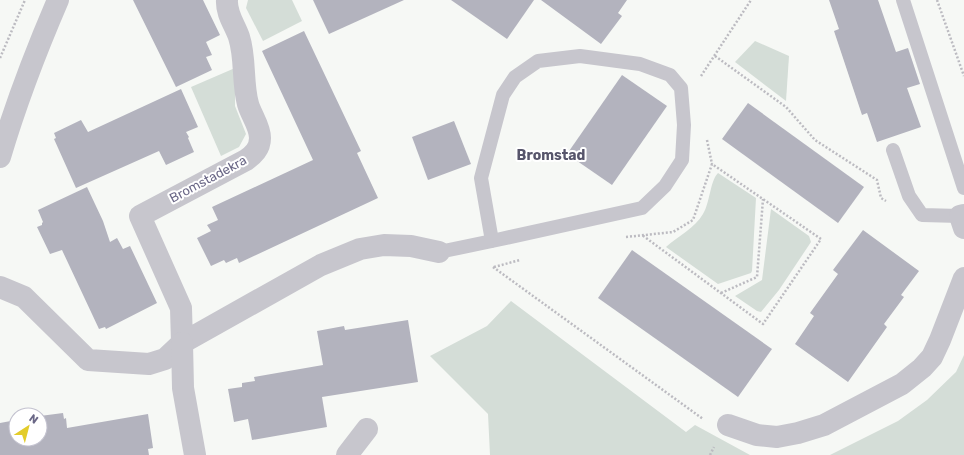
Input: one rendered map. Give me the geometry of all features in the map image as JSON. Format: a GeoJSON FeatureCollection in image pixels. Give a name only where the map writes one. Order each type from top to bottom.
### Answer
{"type":"FeatureCollection","features":[{"type":"Feature","properties":{"kind":"street"},"geometry":{"type":"LineString","coordinates":[[0,157],[10,124],[37,49],[58,0]]}},
{"type":"Feature","properties":{"kind":"street","name":"Bromstadekra"},"geometry":{"type":"LineString","coordinates":[[196,455],[183,388],[181,308],[140,216],[246,160],[254,155],[258,148],[260,139],[259,130],[248,105],[245,90],[243,55],[239,37],[228,12],[227,0]]}},
{"type":"Feature","properties":{"kind":"street"},"geometry":{"type":"LineString","coordinates":[[0,287],[24,297],[88,360],[149,364],[165,359],[182,343],[321,264],[360,249],[384,245],[411,246],[439,252]]}},
{"type":"Feature","properties":{"kind":"street"},"geometry":{"type":"LineString","coordinates":[[728,425],[757,435],[778,437],[798,433],[824,425],[902,384],[922,368],[932,357],[964,278]]}},
{"type":"Feature","properties":{"kind":"street"},"geometry":{"type":"LineString","coordinates":[[347,455],[367,428]]}},
{"type":"Feature","properties":{"kind":"lane"},"geometry":{"type":"LineString","coordinates":[[903,0],[964,188]]}},
{"type":"Feature","properties":{"kind":"lane"},"geometry":{"type":"LineString","coordinates":[[439,252],[642,208],[664,186],[682,160],[684,125],[682,88],[670,75],[640,64],[580,56],[538,61],[515,77],[503,95],[481,178],[492,240]]}},
{"type":"Feature","properties":{"kind":"lane"},"geometry":{"type":"LineString","coordinates":[[893,150],[909,196],[922,215],[963,220]]}},
{"type":"Feature","properties":{"kind":"path"},"geometry":{"type":"LineString","coordinates":[[0,58],[25,0]]}},
{"type":"Feature","properties":{"kind":"path"},"geometry":{"type":"LineString","coordinates":[[699,79],[751,0]]}},
{"type":"Feature","properties":{"kind":"path"},"geometry":{"type":"LineString","coordinates":[[937,0],[964,76]]}},
{"type":"Feature","properties":{"kind":"path"},"geometry":{"type":"LineString","coordinates":[[714,56],[786,107],[815,140],[877,180],[881,198]]}},
{"type":"Feature","properties":{"kind":"path"},"geometry":{"type":"LineString","coordinates":[[620,237],[673,232],[693,220],[712,164],[706,135]]}},
{"type":"Feature","properties":{"kind":"path"},"geometry":{"type":"LineString","coordinates":[[642,235],[763,324],[821,239],[712,164]]}},
{"type":"Feature","properties":{"kind":"path"},"geometry":{"type":"LineString","coordinates":[[721,293],[756,277],[763,198]]}},
{"type":"Feature","properties":{"kind":"path"},"geometry":{"type":"LineString","coordinates":[[464,246],[722,434],[728,425]]}},
{"type":"Feature","properties":{"kind":"path"},"geometry":{"type":"LineString","coordinates":[[494,268],[524,259]]}},
{"type":"Feature","properties":{"kind":"shaded area"},"geometry":{"type":"Polygon","coordinates":[[[248,0],[292,0],[302,21],[263,41],[246,8],[248,0]]]}},
{"type":"Feature","properties":{"kind":"shaded area"},"geometry":{"type":"Polygon","coordinates":[[[755,41],[789,56],[786,101],[735,62],[755,41]]]}},
{"type":"Feature","properties":{"kind":"shaded area"},"geometry":{"type":"Polygon","coordinates":[[[235,68],[235,106],[246,134],[239,147],[221,156],[191,87],[235,68]]]}},
{"type":"Feature","properties":{"kind":"shaded area"},"geometry":{"type":"Polygon","coordinates":[[[718,173],[756,198],[752,271],[751,273],[718,284],[666,247],[696,224],[700,219],[707,204],[713,181],[718,173]]]}},
{"type":"Feature","properties":{"kind":"shaded area"},"geometry":{"type":"Polygon","coordinates":[[[771,209],[809,236],[811,242],[779,290],[761,312],[757,311],[735,296],[762,280],[771,209]]]}},
{"type":"Feature","properties":{"kind":"shaded area"},"geometry":{"type":"Polygon","coordinates":[[[511,301],[686,432],[695,425],[750,455],[490,455],[488,414],[430,356],[487,326],[511,301]]]}},
{"type":"Feature","properties":{"kind":"shaded area"},"geometry":{"type":"Polygon","coordinates":[[[964,355],[964,455],[830,455],[898,421],[927,400],[956,372],[964,355]]]}},
{"type":"Feature","properties":{"kind":"building"},"geometry":{"type":"Polygon","coordinates":[[[133,0],[203,0],[220,35],[206,42],[212,55],[206,57],[212,70],[176,87],[133,0]]]}},
{"type":"Feature","properties":{"kind":"building"},"geometry":{"type":"Polygon","coordinates":[[[313,0],[404,0],[329,34],[313,0]]]}},
{"type":"Feature","properties":{"kind":"building"},"geometry":{"type":"Polygon","coordinates":[[[451,0],[534,0],[507,39],[451,0]]]}},
{"type":"Feature","properties":{"kind":"building"},"geometry":{"type":"Polygon","coordinates":[[[541,0],[627,0],[618,13],[622,16],[601,44],[541,0]]]}},
{"type":"Feature","properties":{"kind":"building"},"geometry":{"type":"Polygon","coordinates":[[[829,0],[878,0],[896,52],[908,48],[920,84],[907,88],[921,127],[877,142],[867,113],[862,115],[834,31],[839,29],[829,0]]]}},
{"type":"Feature","properties":{"kind":"building"},"geometry":{"type":"Polygon","coordinates":[[[304,31],[361,151],[357,153],[378,198],[239,263],[237,258],[226,263],[224,260],[211,266],[197,238],[211,231],[207,225],[218,220],[212,207],[313,160],[262,51],[304,31]]]}},
{"type":"Feature","properties":{"kind":"building"},"geometry":{"type":"Polygon","coordinates":[[[622,75],[667,106],[612,185],[567,154],[622,75]]]}},
{"type":"Feature","properties":{"kind":"building"},"geometry":{"type":"Polygon","coordinates":[[[181,89],[198,127],[186,132],[194,152],[166,165],[159,151],[76,188],[54,139],[56,138],[54,133],[81,120],[88,132],[181,89]]]}},
{"type":"Feature","properties":{"kind":"building"},"geometry":{"type":"Polygon","coordinates":[[[748,103],[864,187],[838,223],[722,139],[748,103]]]}},
{"type":"Feature","properties":{"kind":"building"},"geometry":{"type":"Polygon","coordinates":[[[454,121],[471,164],[428,180],[412,137],[454,121]]]}},
{"type":"Feature","properties":{"kind":"building"},"geometry":{"type":"Polygon","coordinates":[[[87,187],[103,221],[110,242],[117,238],[123,249],[130,246],[157,303],[106,329],[105,327],[99,329],[62,250],[50,254],[37,227],[42,225],[43,222],[38,210],[87,187]]]}},
{"type":"Feature","properties":{"kind":"building"},"geometry":{"type":"Polygon","coordinates":[[[863,230],[919,271],[901,295],[904,297],[884,324],[887,327],[848,382],[795,344],[814,316],[810,313],[838,274],[833,270],[863,230]]]}},
{"type":"Feature","properties":{"kind":"building"},"geometry":{"type":"Polygon","coordinates":[[[632,250],[772,349],[738,397],[598,298],[632,250]]]}},
{"type":"Feature","properties":{"kind":"building"},"geometry":{"type":"Polygon","coordinates":[[[408,320],[418,382],[322,397],[327,427],[252,440],[248,419],[234,422],[228,389],[242,387],[242,383],[255,381],[254,377],[323,365],[317,331],[344,326],[345,330],[408,320]]]}},
{"type":"Feature","properties":{"kind":"building"},"geometry":{"type":"Polygon","coordinates":[[[63,413],[64,419],[66,418],[67,428],[148,414],[153,448],[148,449],[149,455],[0,455],[0,423],[8,422],[8,447],[48,447],[48,415],[63,413]]]}},
{"type":"Feature","properties":{"kind":"district","name":"Bromstad"},"geometry":{"type":"Point","coordinates":[551,155]}}]}
